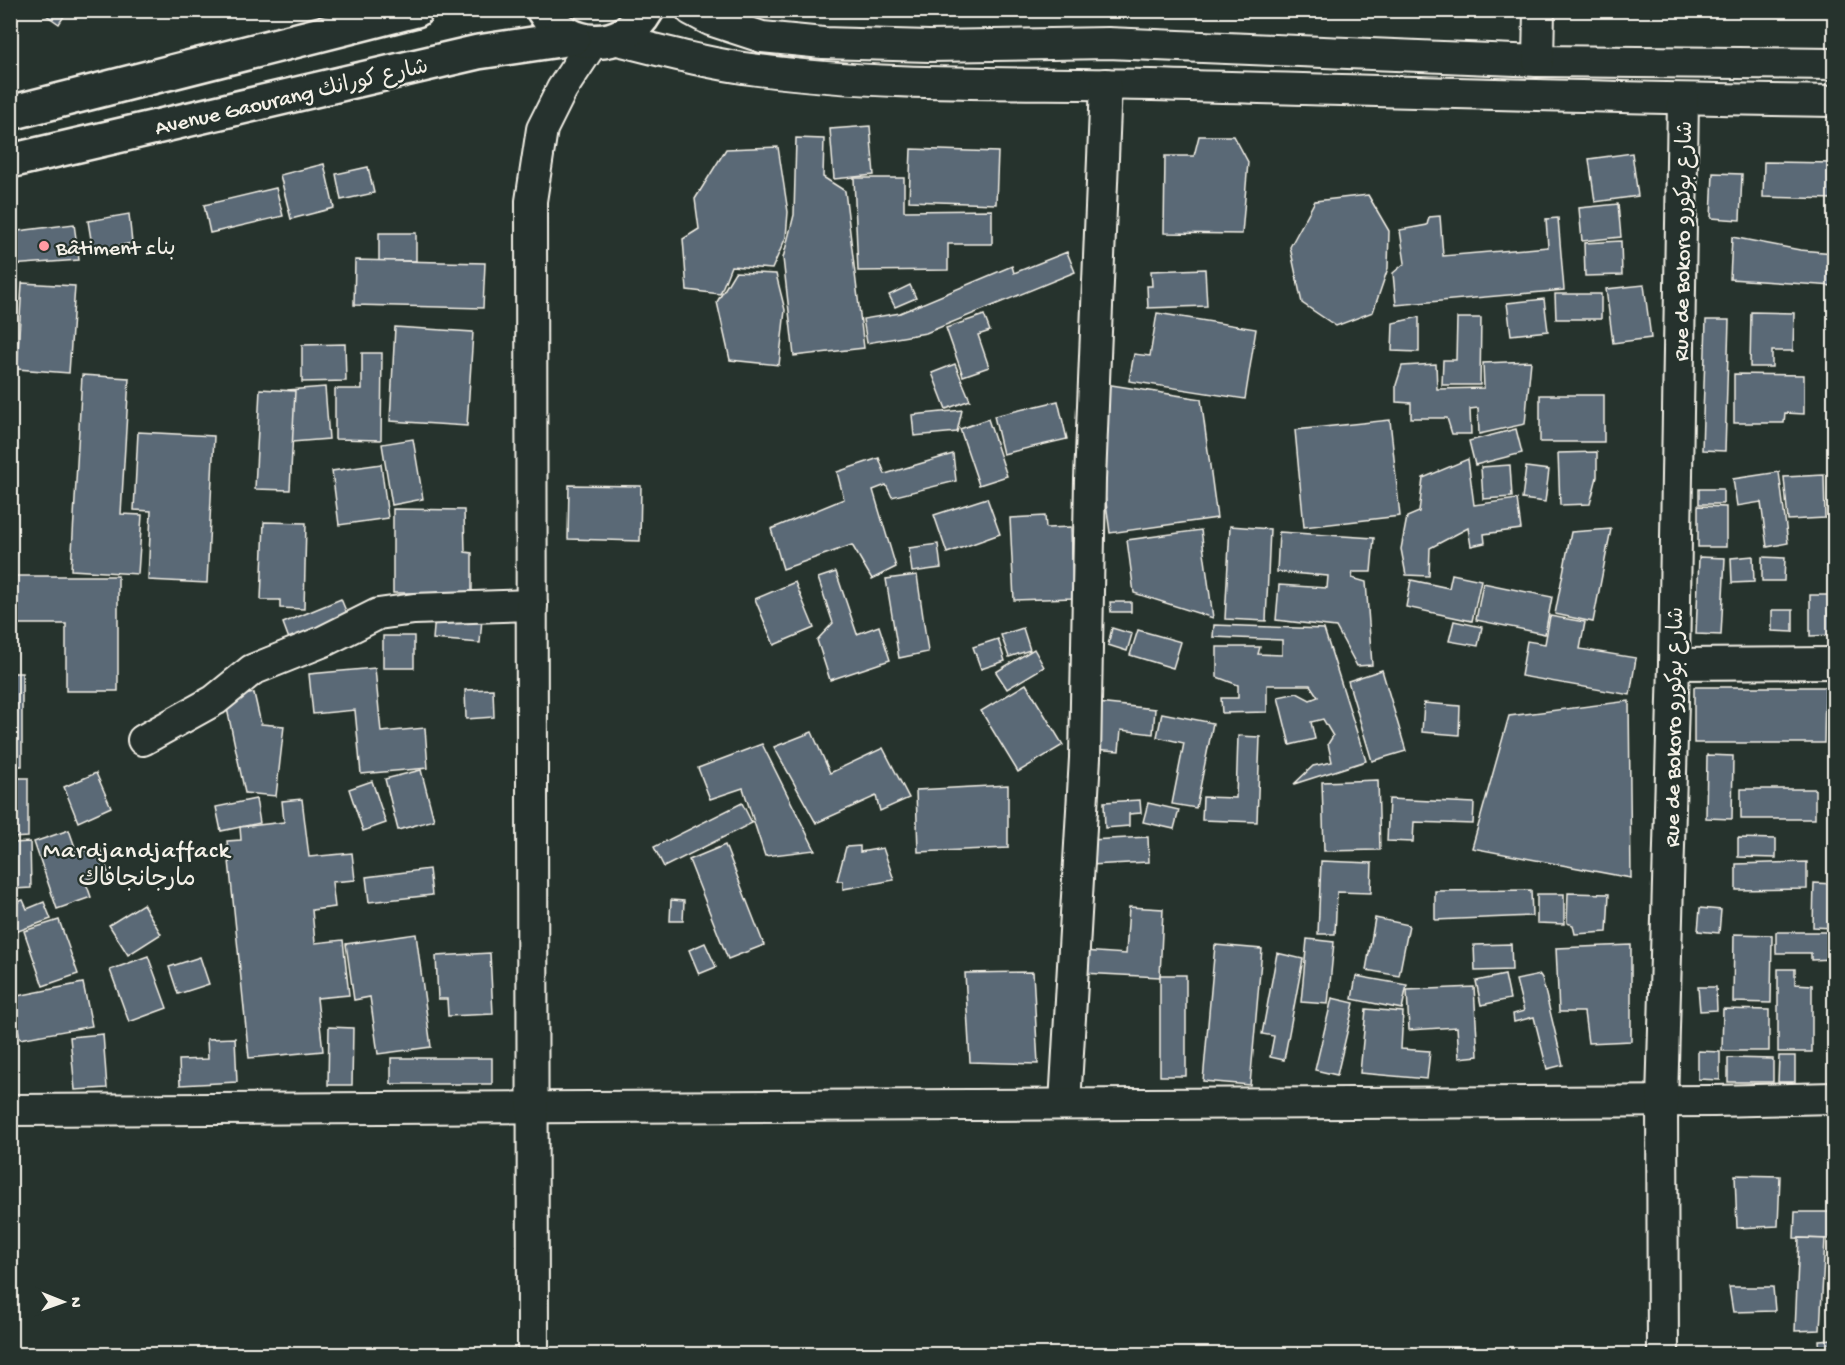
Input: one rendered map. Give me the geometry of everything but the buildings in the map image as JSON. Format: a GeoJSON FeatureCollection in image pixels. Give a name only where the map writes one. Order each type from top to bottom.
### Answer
{"type":"FeatureCollection","features":[{"type":"Feature","properties":{"kind":"main road"},"geometry":{"type":"LineString","coordinates":[[10,113],[416,10]]}},
{"type":"Feature","properties":{"kind":"main road"},"geometry":{"type":"LineString","coordinates":[[543,10],[556,28],[593,40],[632,29],[647,10]]}},
{"type":"Feature","properties":{"kind":"main road","name":"Avenue Gaourang شارع كورانك"},"geometry":{"type":"LineString","coordinates":[[10,161],[478,52],[593,40]]}},
{"type":"Feature","properties":{"kind":"street"},"geometry":{"type":"LineString","coordinates":[[691,10],[710,20],[762,37],[823,43],[929,46],[1108,44],[1538,61],[1834,64]]}},
{"type":"Feature","properties":{"kind":"street"},"geometry":{"type":"LineString","coordinates":[[1538,61],[1539,10]]}},
{"type":"Feature","properties":{"kind":"street"},"geometry":{"type":"LineString","coordinates":[[533,1354],[531,201],[542,129],[562,89],[593,40],[756,70],[928,82],[1834,101]]}},
{"type":"Feature","properties":{"kind":"street"},"geometry":{"type":"LineString","coordinates":[[1065,1104],[1085,758],[1090,480],[1106,84]]}},
{"type":"Feature","properties":{"kind":"street","name":"Rue de Bokoro شارع بوكورو"},"geometry":{"type":"LineString","coordinates":[[1663,1354],[1662,1101],[1674,664],[1683,99]]}},
{"type":"Feature","properties":{"kind":"street"},"geometry":{"type":"LineString","coordinates":[[143,740],[215,700],[252,670],[324,641],[378,614],[414,609],[531,605]]}},
{"type":"Feature","properties":{"kind":"street"},"geometry":{"type":"LineString","coordinates":[[1674,664],[1834,663]]}},
{"type":"Feature","properties":{"kind":"street"},"geometry":{"type":"LineString","coordinates":[[10,1110],[1662,1101],[1834,1098]]}},
{"type":"Feature","properties":{"kind":"place","name":"Bâtiment بناء"},"geometry":{"type":"Point","coordinates":[44,246]}},
{"type":"Feature","properties":{"kind":"district","name":"Mardjandjaffack مارجانجافاك"},"geometry":{"type":"Point","coordinates":[137,863]}}]}
